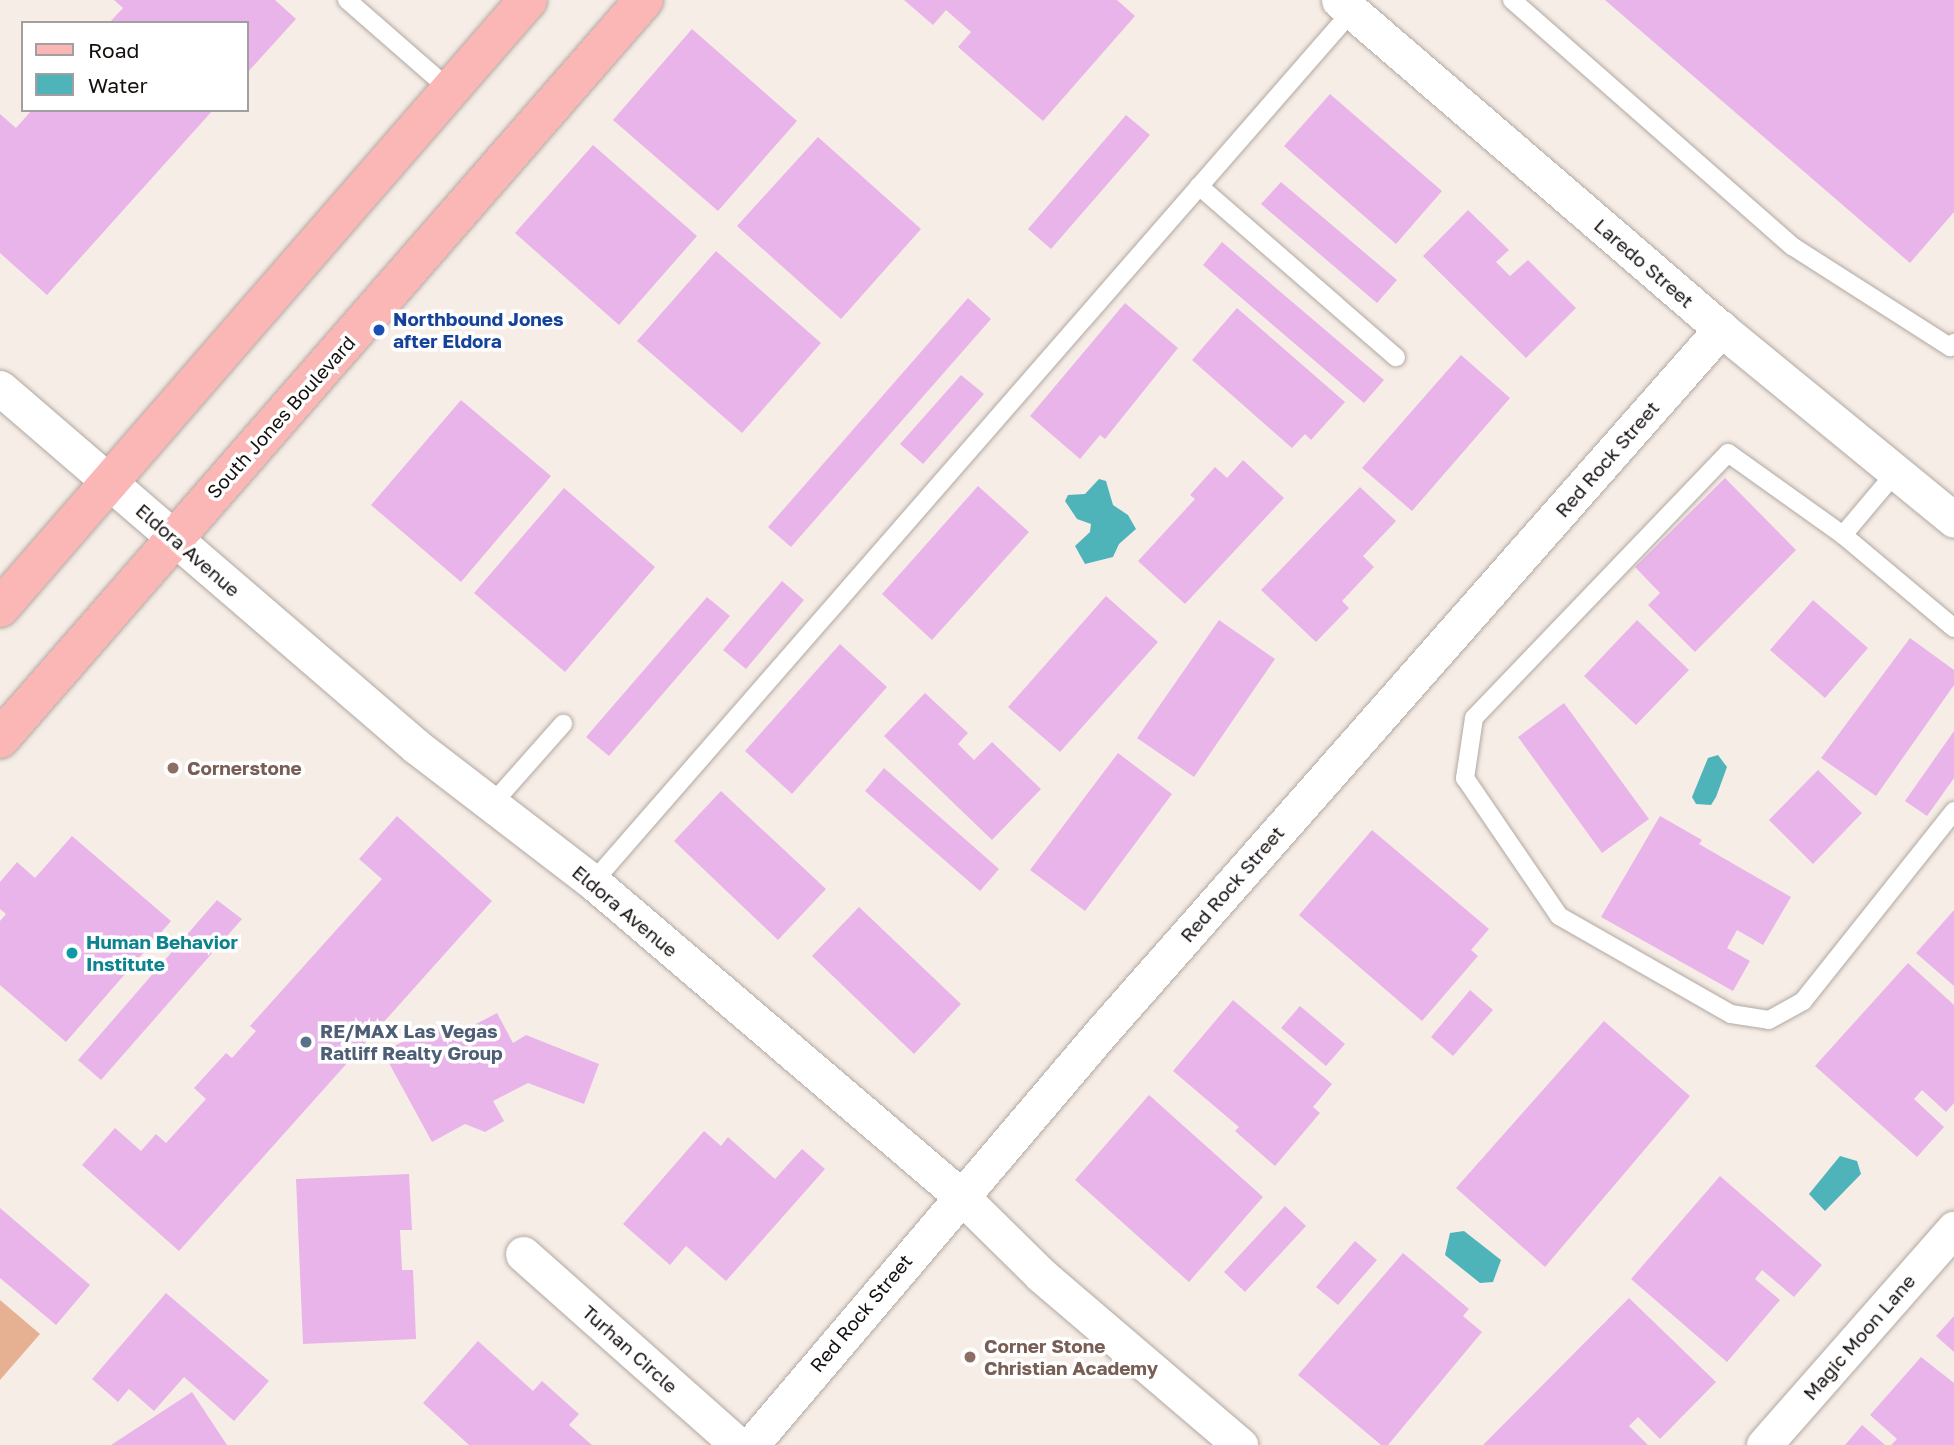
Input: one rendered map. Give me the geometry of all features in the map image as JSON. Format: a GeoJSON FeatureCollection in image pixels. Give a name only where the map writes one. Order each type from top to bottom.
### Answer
{"type":"FeatureCollection","features":[{"type":"Feature","properties":{"kind":"main road"},"geometry":{"type":"LineString","coordinates":[[0,608],[528,0]]}},
{"type":"Feature","properties":{"kind":"main road","name":"South Jones Boulevard"},"geometry":{"type":"LineString","coordinates":[[0,739],[644,0]]}},
{"type":"Feature","properties":{"kind":"street","name":"Laredo Street"},"geometry":{"type":"LineString","coordinates":[[1345,6],[1721,329],[1954,520]]}},
{"type":"Feature","properties":{"kind":"street","name":"Red Rock Street"},"geometry":{"type":"LineString","coordinates":[[751,1445],[960,1195],[1721,329]]}},
{"type":"Feature","properties":{"kind":"street","name":"Eldora Avenue"},"geometry":{"type":"LineString","coordinates":[[0,388],[417,747],[593,882],[960,1195],[1041,1275],[1240,1445]]}},
{"type":"Feature","properties":{"kind":"street","name":"Magic Moon Lane"},"geometry":{"type":"LineString","coordinates":[[1764,1445],[1954,1228]]}},
{"type":"Feature","properties":{"kind":"street","name":"Turhan Circle"},"geometry":{"type":"LineString","coordinates":[[523,1254],[738,1445]]}},
{"type":"Feature","properties":{"kind":"lane"},"geometry":{"type":"LineString","coordinates":[[346,0],[450,90]]}},
{"type":"Feature","properties":{"kind":"lane"},"geometry":{"type":"LineString","coordinates":[[1512,0],[1792,246],[1950,347],[1954,343]]}},
{"type":"Feature","properties":{"kind":"lane"},"geometry":{"type":"LineString","coordinates":[[593,882],[1199,186],[1345,6]]}},
{"type":"Feature","properties":{"kind":"lane"},"geometry":{"type":"LineString","coordinates":[[1199,186],[1396,357]]}},
{"type":"Feature","properties":{"kind":"lane"},"geometry":{"type":"LineString","coordinates":[[1954,628],[1843,535],[1728,453],[1474,718],[1465,778],[1559,916],[1731,1014],[1769,1020],[1803,1001],[1954,811]]}},
{"type":"Feature","properties":{"kind":"lane"},"geometry":{"type":"LineString","coordinates":[[1843,535],[1896,472]]}},
{"type":"Feature","properties":{"kind":"lane"},"geometry":{"type":"LineString","coordinates":[[492,803],[563,724]]}},
{"type":"Feature","properties":{"kind":"shaded area"},"geometry":{"type":"Polygon","coordinates":[[[0,1300],[40,1334],[0,1380],[0,1300]]]}},
{"type":"Feature","properties":{"kind":"water"},"geometry":{"type":"Polygon","coordinates":[[[1099,479],[1106,481],[1113,505],[1128,515],[1136,529],[1119,544],[1113,557],[1085,564],[1075,546],[1090,532],[1091,524],[1077,519],[1065,501],[1068,495],[1085,494],[1099,479]]]}},
{"type":"Feature","properties":{"kind":"water"},"geometry":{"type":"Polygon","coordinates":[[[1718,755],[1727,767],[1716,797],[1711,805],[1696,804],[1692,797],[1708,758],[1718,755]]]}},
{"type":"Feature","properties":{"kind":"water"},"geometry":{"type":"Polygon","coordinates":[[[1840,1156],[1857,1161],[1861,1174],[1825,1211],[1809,1194],[1840,1156]]]}},
{"type":"Feature","properties":{"kind":"water"},"geometry":{"type":"Polygon","coordinates":[[[1464,1231],[1501,1260],[1493,1282],[1480,1283],[1445,1255],[1450,1233],[1464,1231]]]}},
{"type":"Feature","properties":{"kind":"building"},"geometry":{"type":"Polygon","coordinates":[[[114,0],[275,0],[296,19],[248,72],[248,21],[111,21],[123,8],[114,0]]]}},
{"type":"Feature","properties":{"kind":"building"},"geometry":{"type":"Polygon","coordinates":[[[904,0],[1117,0],[1135,16],[1043,121],[958,47],[971,32],[946,10],[933,25],[904,0]]]}},
{"type":"Feature","properties":{"kind":"building"},"geometry":{"type":"Polygon","coordinates":[[[1605,0],[1954,0],[1954,212],[1910,263],[1605,0]]]}},
{"type":"Feature","properties":{"kind":"building"},"geometry":{"type":"Polygon","coordinates":[[[692,29],[797,121],[718,211],[613,120],[692,29]]]}},
{"type":"Feature","properties":{"kind":"building"},"geometry":{"type":"Polygon","coordinates":[[[1330,94],[1442,191],[1396,244],[1284,146],[1330,94]]]}},
{"type":"Feature","properties":{"kind":"building"},"geometry":{"type":"Polygon","coordinates":[[[30,112],[211,112],[47,295],[0,253],[0,114],[16,128],[30,112]]]}},
{"type":"Feature","properties":{"kind":"building"},"geometry":{"type":"Polygon","coordinates":[[[1126,115],[1150,135],[1051,249],[1028,229],[1126,115]]]}},
{"type":"Feature","properties":{"kind":"building"},"geometry":{"type":"Polygon","coordinates":[[[818,137],[921,229],[841,319],[737,226],[818,137]]]}},
{"type":"Feature","properties":{"kind":"building"},"geometry":{"type":"Polygon","coordinates":[[[593,145],[697,236],[619,325],[515,233],[593,145]]]}},
{"type":"Feature","properties":{"kind":"building"},"geometry":{"type":"Polygon","coordinates":[[[1281,182],[1397,280],[1377,303],[1261,204],[1281,182]]]}},
{"type":"Feature","properties":{"kind":"building"},"geometry":{"type":"Polygon","coordinates":[[[1468,210],[1509,250],[1496,262],[1510,276],[1528,260],[1576,308],[1526,358],[1423,256],[1468,210]]]}},
{"type":"Feature","properties":{"kind":"building"},"geometry":{"type":"Polygon","coordinates":[[[1222,242],[1384,380],[1364,403],[1203,265],[1222,242]]]}},
{"type":"Feature","properties":{"kind":"building"},"geometry":{"type":"Polygon","coordinates":[[[716,251],[821,343],[742,433],[637,341],[716,251]]]}},
{"type":"Feature","properties":{"kind":"building"},"geometry":{"type":"Polygon","coordinates":[[[968,298],[991,319],[791,547],[768,527],[968,298]]]}},
{"type":"Feature","properties":{"kind":"building"},"geometry":{"type":"Polygon","coordinates":[[[1125,303],[1178,348],[1105,439],[1100,435],[1080,459],[1030,416],[1125,303]]]}},
{"type":"Feature","properties":{"kind":"building"},"geometry":{"type":"Polygon","coordinates":[[[1237,308],[1345,402],[1311,440],[1305,434],[1292,448],[1192,360],[1237,308]]]}},
{"type":"Feature","properties":{"kind":"building"},"geometry":{"type":"Polygon","coordinates":[[[1461,355],[1510,398],[1412,511],[1362,468],[1461,355]]]}},
{"type":"Feature","properties":{"kind":"building"},"geometry":{"type":"Polygon","coordinates":[[[961,375],[984,394],[923,464],[900,444],[961,375]]]}},
{"type":"Feature","properties":{"kind":"building"},"geometry":{"type":"Polygon","coordinates":[[[461,400],[551,476],[461,582],[371,505],[461,400]]]}},
{"type":"Feature","properties":{"kind":"building"},"geometry":{"type":"Polygon","coordinates":[[[1243,460],[1284,498],[1185,604],[1138,561],[1195,499],[1190,495],[1215,467],[1227,478],[1243,460]]]}},
{"type":"Feature","properties":{"kind":"building"},"geometry":{"type":"Polygon","coordinates":[[[1725,478],[1796,550],[1695,652],[1648,605],[1660,593],[1635,567],[1725,478]]]}},
{"type":"Feature","properties":{"kind":"building"},"geometry":{"type":"Polygon","coordinates":[[[978,486],[1029,532],[932,640],[882,594],[978,486]]]}},
{"type":"Feature","properties":{"kind":"building"},"geometry":{"type":"Polygon","coordinates":[[[1360,487],[1396,521],[1363,556],[1374,567],[1342,601],[1349,608],[1316,642],[1261,590],[1360,487]]]}},
{"type":"Feature","properties":{"kind":"building"},"geometry":{"type":"Polygon","coordinates":[[[564,488],[655,567],[565,672],[474,593],[564,488]]]}},
{"type":"Feature","properties":{"kind":"building"},"geometry":{"type":"Polygon","coordinates":[[[782,581],[804,600],[746,669],[723,650],[782,581]]]}},
{"type":"Feature","properties":{"kind":"building"},"geometry":{"type":"Polygon","coordinates":[[[1106,596],[1158,642],[1060,752],[1008,707],[1106,596]]]}},
{"type":"Feature","properties":{"kind":"building"},"geometry":{"type":"Polygon","coordinates":[[[707,597],[730,616],[609,756],[586,737],[707,597]]]}},
{"type":"Feature","properties":{"kind":"building"},"geometry":{"type":"Polygon","coordinates":[[[1813,600],[1868,648],[1825,698],[1770,650],[1813,600]]]}},
{"type":"Feature","properties":{"kind":"building"},"geometry":{"type":"Polygon","coordinates":[[[1219,620],[1275,659],[1194,777],[1137,738],[1219,620]]]}},
{"type":"Feature","properties":{"kind":"building"},"geometry":{"type":"Polygon","coordinates":[[[1637,620],[1689,670],[1636,725],[1584,676],[1637,620]]]}},
{"type":"Feature","properties":{"kind":"building"},"geometry":{"type":"Polygon","coordinates":[[[1910,638],[1954,670],[1954,685],[1876,796],[1821,758],[1910,638]]]}},
{"type":"Feature","properties":{"kind":"building"},"geometry":{"type":"Polygon","coordinates":[[[840,644],[887,687],[792,794],[745,751],[840,644]]]}},
{"type":"Feature","properties":{"kind":"building"},"geometry":{"type":"Polygon","coordinates":[[[925,693],[968,733],[958,744],[974,760],[992,742],[1041,789],[992,840],[884,736],[925,693]]]}},
{"type":"Feature","properties":{"kind":"building"},"geometry":{"type":"Polygon","coordinates":[[[1564,703],[1649,819],[1602,853],[1518,737],[1564,703]]]}},
{"type":"Feature","properties":{"kind":"building"},"geometry":{"type":"Polygon","coordinates":[[[1954,731],[1954,778],[1927,816],[1905,801],[1954,731]]]}},
{"type":"Feature","properties":{"kind":"building"},"geometry":{"type":"Polygon","coordinates":[[[1118,753],[1172,794],[1085,911],[1030,870],[1118,753]]]}},
{"type":"Feature","properties":{"kind":"building"},"geometry":{"type":"Polygon","coordinates":[[[884,768],[999,869],[980,891],[865,791],[884,768]]]}},
{"type":"Feature","properties":{"kind":"building"},"geometry":{"type":"Polygon","coordinates":[[[1818,770],[1862,813],[1813,864],[1769,820],[1818,770]]]}},
{"type":"Feature","properties":{"kind":"building"},"geometry":{"type":"Polygon","coordinates":[[[721,791],[826,889],[778,940],[674,841],[721,791]]]}},
{"type":"Feature","properties":{"kind":"building","name":"RE/MAX Las Vegas Ratliff Realty Group"},"geometry":{"type":"Polygon","coordinates":[[[397,816],[492,901],[179,1251],[82,1165],[115,1128],[141,1151],[156,1134],[166,1143],[206,1099],[194,1088],[226,1053],[232,1058],[256,1031],[250,1026],[382,879],[359,859],[397,816]]]}},
{"type":"Feature","properties":{"kind":"building"},"geometry":{"type":"Polygon","coordinates":[[[1660,816],[1702,840],[1699,844],[1791,897],[1763,945],[1737,930],[1727,948],[1750,961],[1733,991],[1601,917],[1660,816]]]}},
{"type":"Feature","properties":{"kind":"building"},"geometry":{"type":"Polygon","coordinates":[[[1372,830],[1489,929],[1471,950],[1478,956],[1422,1021],[1299,915],[1372,830]]]}},
{"type":"Feature","properties":{"kind":"building","name":"Human Behavior Institute"},"geometry":{"type":"Polygon","coordinates":[[[72,836],[171,921],[66,1042],[0,985],[0,921],[6,914],[0,909],[0,882],[17,862],[35,878],[72,836]]]}},
{"type":"Feature","properties":{"kind":"building"},"geometry":{"type":"Polygon","coordinates":[[[217,900],[242,919],[101,1080],[78,1060],[217,900]]]}},
{"type":"Feature","properties":{"kind":"building"},"geometry":{"type":"Polygon","coordinates":[[[859,907],[961,1004],[914,1054],[812,956],[859,907]]]}},
{"type":"Feature","properties":{"kind":"building"},"geometry":{"type":"Polygon","coordinates":[[[1954,910],[1954,986],[1916,953],[1954,910]]]}},
{"type":"Feature","properties":{"kind":"building"},"geometry":{"type":"Polygon","coordinates":[[[1908,963],[1954,1005],[1954,1103],[1946,1112],[1922,1090],[1914,1099],[1944,1127],[1917,1157],[1815,1066],[1908,963]]]}},
{"type":"Feature","properties":{"kind":"building"},"geometry":{"type":"Polygon","coordinates":[[[1470,990],[1493,1010],[1453,1056],[1431,1037],[1470,990]]]}},
{"type":"Feature","properties":{"kind":"building"},"geometry":{"type":"Polygon","coordinates":[[[1233,1000],[1332,1084],[1313,1107],[1320,1113],[1275,1166],[1235,1131],[1239,1127],[1173,1071],[1233,1000]]]}},
{"type":"Feature","properties":{"kind":"building"},"geometry":{"type":"Polygon","coordinates":[[[1300,1006],[1345,1044],[1326,1066],[1281,1028],[1300,1006]]]}},
{"type":"Feature","properties":{"kind":"building"},"geometry":{"type":"Polygon","coordinates":[[[497,1013],[513,1043],[526,1035],[599,1064],[584,1104],[528,1083],[493,1101],[504,1121],[485,1132],[465,1124],[432,1142],[383,1052],[432,1026],[455,1035],[497,1013]]]}},
{"type":"Feature","properties":{"kind":"building"},"geometry":{"type":"Polygon","coordinates":[[[1604,1021],[1690,1096],[1545,1267],[1456,1188],[1604,1021]]]}},
{"type":"Feature","properties":{"kind":"building"},"geometry":{"type":"Polygon","coordinates":[[[1149,1095],[1263,1197],[1189,1282],[1075,1180],[1149,1095]]]}},
{"type":"Feature","properties":{"kind":"building"},"geometry":{"type":"Polygon","coordinates":[[[704,1131],[721,1146],[728,1137],[775,1179],[802,1149],[825,1169],[726,1281],[686,1246],[670,1265],[623,1224],[704,1131]]]}},
{"type":"Feature","properties":{"kind":"building"},"geometry":{"type":"Polygon","coordinates":[[[409,1174],[412,1230],[400,1230],[402,1270],[413,1270],[416,1339],[303,1344],[296,1179],[409,1174]]]}},
{"type":"Feature","properties":{"kind":"building"},"geometry":{"type":"Polygon","coordinates":[[[1720,1176],[1822,1265],[1794,1297],[1762,1270],[1755,1279],[1780,1300],[1727,1362],[1631,1279],[1720,1176]]]}},
{"type":"Feature","properties":{"kind":"building"},"geometry":{"type":"Polygon","coordinates":[[[1285,1206],[1306,1226],[1245,1292],[1224,1272],[1285,1206]]]}},
{"type":"Feature","properties":{"kind":"building"},"geometry":{"type":"Polygon","coordinates":[[[0,1208],[90,1285],[56,1325],[0,1278],[0,1208]]]}},
{"type":"Feature","properties":{"kind":"building"},"geometry":{"type":"Polygon","coordinates":[[[1355,1241],[1377,1260],[1338,1305],[1316,1287],[1355,1241]]]}},
{"type":"Feature","properties":{"kind":"building"},"geometry":{"type":"Polygon","coordinates":[[[1403,1253],[1469,1309],[1463,1316],[1482,1332],[1388,1445],[1381,1445],[1298,1375],[1403,1253]]]}},
{"type":"Feature","properties":{"kind":"building"},"geometry":{"type":"Polygon","coordinates":[[[166,1293],[269,1381],[234,1421],[184,1377],[154,1411],[129,1389],[118,1402],[92,1379],[166,1293]]]}},
{"type":"Feature","properties":{"kind":"building"},"geometry":{"type":"Polygon","coordinates":[[[1629,1298],[1716,1382],[1660,1439],[1638,1417],[1629,1426],[1648,1445],[1483,1445],[1629,1298]]]}},
{"type":"Feature","properties":{"kind":"building"},"geometry":{"type":"Polygon","coordinates":[[[1954,1316],[1954,1352],[1936,1336],[1954,1316]]]}},
{"type":"Feature","properties":{"kind":"building"},"geometry":{"type":"Polygon","coordinates":[[[478,1341],[533,1391],[542,1381],[579,1414],[569,1425],[592,1445],[469,1445],[423,1403],[478,1341]]]}},
{"type":"Feature","properties":{"kind":"building"},"geometry":{"type":"Polygon","coordinates":[[[1921,1357],[1954,1383],[1954,1445],[1891,1445],[1897,1439],[1870,1415],[1921,1357]]]}},
{"type":"Feature","properties":{"kind":"building"},"geometry":{"type":"Polygon","coordinates":[[[192,1392],[227,1445],[111,1445],[192,1392]]]}},
{"type":"Feature","properties":{"kind":"building"},"geometry":{"type":"Polygon","coordinates":[[[1862,1425],[1885,1445],[1845,1445],[1862,1425]]]}},
{"type":"Feature","properties":{"kind":"place","name":"Northbound Jones after Eldora"},"geometry":{"type":"Point","coordinates":[379,330]}},
{"type":"Feature","properties":{"kind":"place","name":"Cornerstone"},"geometry":{"type":"Point","coordinates":[173,768]}},
{"type":"Feature","properties":{"kind":"place","name":"Human Behavior Institute"},"geometry":{"type":"Point","coordinates":[72,953]}},
{"type":"Feature","properties":{"kind":"place","name":"RE/MAX Las Vegas Ratliff Realty Group"},"geometry":{"type":"Point","coordinates":[306,1042]}},
{"type":"Feature","properties":{"kind":"place","name":"Corner Stone Christian Academy"},"geometry":{"type":"Point","coordinates":[970,1357]}}]}
